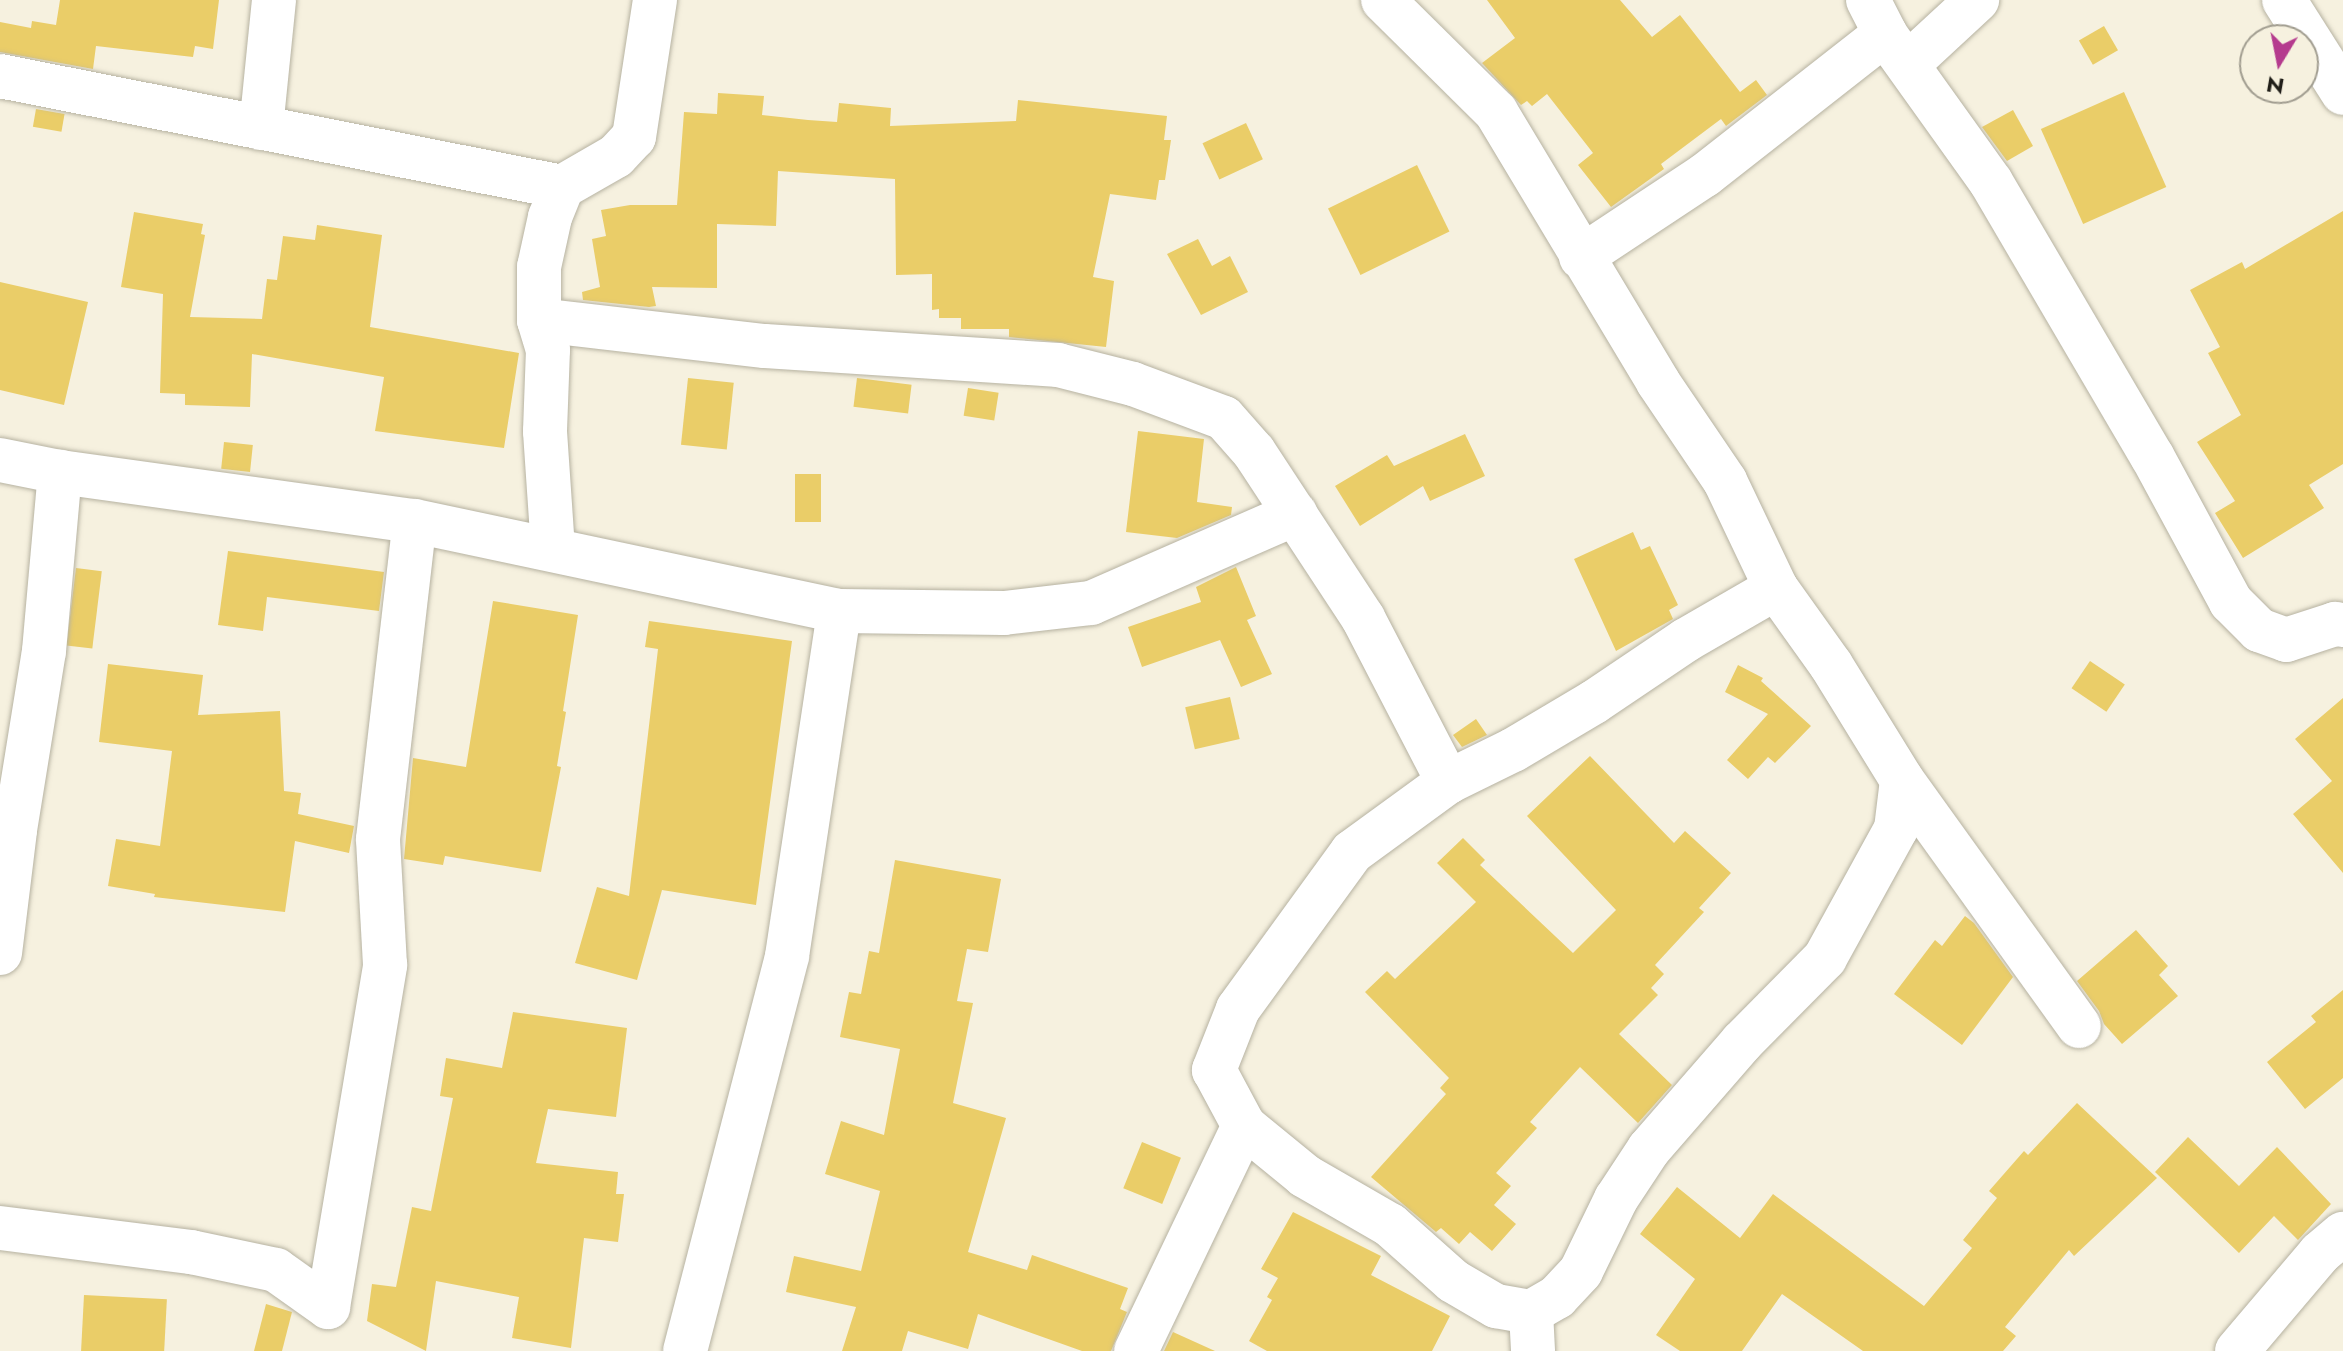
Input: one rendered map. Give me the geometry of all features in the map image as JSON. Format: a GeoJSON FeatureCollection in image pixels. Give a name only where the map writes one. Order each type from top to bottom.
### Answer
{"type":"FeatureCollection","features":[{"type":"Feature","properties":{"kind":"street"},"geometry":{"type":"LineString","coordinates":[[261,128],[274,0]]}},
{"type":"Feature","properties":{"kind":"street"},"geometry":{"type":"LineString","coordinates":[[553,549],[545,431],[548,350],[539,320],[539,267],[550,217],[562,187],[616,156],[634,137],[655,0]]}},
{"type":"Feature","properties":{"kind":"street"},"geometry":{"type":"LineString","coordinates":[[1383,0],[1496,112],[1581,257],[1725,481],[1776,588],[1831,665],[1902,780],[2079,1026]]}},
{"type":"Feature","properties":{"kind":"street"},"geometry":{"type":"LineString","coordinates":[[1581,257],[1705,175],[1887,32],[1977,0]]}},
{"type":"Feature","properties":{"kind":"street"},"geometry":{"type":"LineString","coordinates":[[2284,0],[2343,93]]}},
{"type":"Feature","properties":{"kind":"street"},"geometry":{"type":"LineString","coordinates":[[1887,32],[1991,182],[2152,456],[2231,602],[2259,630],[2286,640],[2335,624],[2343,625]]}},
{"type":"Feature","properties":{"kind":"street"},"geometry":{"type":"LineString","coordinates":[[0,76],[562,187]]}},
{"type":"Feature","properties":{"kind":"street"},"geometry":{"type":"LineString","coordinates":[[539,320],[765,346],[1058,365],[1133,384],[1224,418],[1254,452],[1363,618],[1448,782]]}},
{"type":"Feature","properties":{"kind":"street"},"geometry":{"type":"LineString","coordinates":[[0,460],[60,472],[415,521],[839,611],[1004,613],[1091,603],[1295,514]]}},
{"type":"Feature","properties":{"kind":"street"},"geometry":{"type":"LineString","coordinates":[[0,953],[7,830],[44,651],[60,472]]}},
{"type":"Feature","properties":{"kind":"street"},"geometry":{"type":"LineString","coordinates":[[0,1228],[191,1252],[276,1270],[328,1307],[385,965],[378,839],[415,521]]}},
{"type":"Feature","properties":{"kind":"street"},"geometry":{"type":"LineString","coordinates":[[1776,588],[1686,640],[1594,702],[1513,750],[1448,782],[1352,852],[1238,1009],[1214,1070],[1244,1126],[1305,1176],[1390,1225],[1453,1281],[1532,1331],[1581,1271],[1616,1199],[1649,1149],[1742,1042],[1825,958],[1896,829],[1902,780]]}},
{"type":"Feature","properties":{"kind":"street"},"geometry":{"type":"LineString","coordinates":[[685,1351],[787,956],[839,611]]}},
{"type":"Feature","properties":{"kind":"street"},"geometry":{"type":"LineString","coordinates":[[1136,1351],[1244,1126]]}},
{"type":"Feature","properties":{"kind":"street"},"geometry":{"type":"LineString","coordinates":[[2237,1351],[2320,1253],[2343,1234]]}},
{"type":"Feature","properties":{"kind":"building"},"geometry":{"type":"Polygon","coordinates":[[[60,0],[219,0],[213,49],[195,46],[193,57],[96,46],[93,69],[0,52],[0,22],[31,28],[32,21],[56,25],[60,0]]]}},
{"type":"Feature","properties":{"kind":"building"},"geometry":{"type":"Polygon","coordinates":[[[1487,0],[1620,0],[1652,37],[1680,15],[1740,92],[1756,80],[1767,95],[1726,126],[1721,119],[1661,164],[1664,169],[1611,207],[1578,165],[1593,153],[1547,94],[1532,106],[1527,101],[1521,105],[1482,63],[1515,38],[1487,0]]]}},
{"type":"Feature","properties":{"kind":"building"},"geometry":{"type":"Polygon","coordinates":[[[2104,26],[2118,50],[2093,65],[2079,40],[2104,26]]]}},
{"type":"Feature","properties":{"kind":"building"},"geometry":{"type":"Polygon","coordinates":[[[2124,92],[2166,187],[2083,224],[2041,129],[2124,92]]]}},
{"type":"Feature","properties":{"kind":"building"},"geometry":{"type":"Polygon","coordinates":[[[718,93],[764,96],[762,115],[808,120],[837,122],[839,103],[891,108],[890,126],[1016,121],[1018,100],[1167,116],[1164,140],[1171,140],[1165,180],[1159,180],[1156,200],[1110,194],[1093,277],[1114,281],[1106,347],[1009,337],[1009,329],[961,329],[961,318],[939,318],[939,309],[932,310],[932,274],[896,275],[895,179],[778,171],[776,226],[717,224],[717,288],[652,287],[656,306],[649,307],[583,300],[582,292],[600,287],[592,239],[606,236],[601,210],[630,205],[677,205],[684,112],[717,114],[718,93]]]}},
{"type":"Feature","properties":{"kind":"building"},"geometry":{"type":"Polygon","coordinates":[[[36,109],[65,114],[61,132],[33,127],[36,109]]]}},
{"type":"Feature","properties":{"kind":"building"},"geometry":{"type":"Polygon","coordinates":[[[2013,110],[2033,146],[2007,161],[1982,127],[2013,110]]]}},
{"type":"Feature","properties":{"kind":"building"},"geometry":{"type":"Polygon","coordinates":[[[1246,123],[1263,159],[1219,180],[1202,143],[1246,123]]]}},
{"type":"Feature","properties":{"kind":"building"},"geometry":{"type":"Polygon","coordinates":[[[1417,165],[1449,232],[1360,275],[1328,208],[1417,165]]]}},
{"type":"Feature","properties":{"kind":"building"},"geometry":{"type":"Polygon","coordinates":[[[2343,211],[2343,464],[2309,485],[2324,508],[2243,558],[2215,513],[2235,501],[2197,442],[2241,415],[2208,353],[2220,347],[2190,290],[2242,262],[2245,269],[2343,211]]]}},
{"type":"Feature","properties":{"kind":"building"},"geometry":{"type":"Polygon","coordinates":[[[134,212],[203,224],[201,234],[205,235],[190,317],[262,319],[267,279],[277,280],[283,236],[315,240],[317,225],[382,235],[370,327],[519,353],[504,448],[375,431],[384,377],[252,354],[250,407],[185,405],[185,394],[160,393],[163,294],[121,287],[134,212]]]}},
{"type":"Feature","properties":{"kind":"building"},"geometry":{"type":"Polygon","coordinates":[[[1198,239],[1212,266],[1230,256],[1248,292],[1201,315],[1167,254],[1198,239]]]}},
{"type":"Feature","properties":{"kind":"building"},"geometry":{"type":"Polygon","coordinates":[[[0,282],[88,302],[64,405],[0,390],[0,282]]]}},
{"type":"Feature","properties":{"kind":"building"},"geometry":{"type":"Polygon","coordinates":[[[688,378],[734,383],[727,449],[681,445],[688,378]]]}},
{"type":"Feature","properties":{"kind":"building"},"geometry":{"type":"Polygon","coordinates":[[[857,378],[912,385],[908,413],[853,407],[857,378]]]}},
{"type":"Feature","properties":{"kind":"building"},"geometry":{"type":"Polygon","coordinates":[[[968,388],[999,393],[994,421],[964,416],[968,388]]]}},
{"type":"Feature","properties":{"kind":"building"},"geometry":{"type":"Polygon","coordinates":[[[1138,431],[1204,439],[1197,502],[1232,507],[1231,515],[1177,538],[1126,532],[1138,431]]]}},
{"type":"Feature","properties":{"kind":"building"},"geometry":{"type":"Polygon","coordinates":[[[1465,434],[1485,476],[1430,501],[1423,486],[1360,526],[1335,486],[1387,455],[1394,466],[1465,434]]]}},
{"type":"Feature","properties":{"kind":"building"},"geometry":{"type":"Polygon","coordinates":[[[224,442],[253,445],[250,472],[221,469],[224,442]]]}},
{"type":"Feature","properties":{"kind":"building"},"geometry":{"type":"Polygon","coordinates":[[[795,474],[821,474],[821,522],[795,522],[795,474]]]}},
{"type":"Feature","properties":{"kind":"building"},"geometry":{"type":"Polygon","coordinates":[[[1633,532],[1641,550],[1650,546],[1678,605],[1669,610],[1673,619],[1616,651],[1574,559],[1633,532]]]}},
{"type":"Feature","properties":{"kind":"building"},"geometry":{"type":"Polygon","coordinates":[[[228,551],[384,572],[379,611],[267,597],[263,631],[218,625],[228,551]]]}},
{"type":"Feature","properties":{"kind":"building"},"geometry":{"type":"Polygon","coordinates":[[[1236,567],[1256,616],[1247,620],[1272,674],[1241,687],[1220,640],[1142,667],[1128,627],[1201,602],[1196,587],[1236,567]]]}},
{"type":"Feature","properties":{"kind":"building"},"geometry":{"type":"Polygon","coordinates":[[[76,568],[102,571],[92,649],[66,645],[76,568]]]}},
{"type":"Feature","properties":{"kind":"building"},"geometry":{"type":"Polygon","coordinates":[[[493,601],[578,615],[563,711],[566,712],[557,766],[561,767],[541,872],[445,856],[443,865],[404,859],[413,758],[466,767],[493,601]]]}},
{"type":"Feature","properties":{"kind":"building"},"geometry":{"type":"Polygon","coordinates":[[[649,621],[792,641],[756,905],[662,890],[637,980],[575,963],[597,887],[629,896],[658,649],[645,647],[649,621]]]}},
{"type":"Feature","properties":{"kind":"building"},"geometry":{"type":"Polygon","coordinates":[[[2090,661],[2125,684],[2106,712],[2072,688],[2090,661]]]}},
{"type":"Feature","properties":{"kind":"building"},"geometry":{"type":"Polygon","coordinates":[[[108,664],[203,675],[198,715],[280,711],[284,791],[301,793],[298,814],[354,826],[349,853],[295,841],[285,912],[154,897],[155,894],[108,886],[116,839],[160,846],[172,751],[99,742],[108,664]]]}},
{"type":"Feature","properties":{"kind":"building"},"geometry":{"type":"Polygon","coordinates":[[[1738,665],[1763,678],[1761,681],[1811,726],[1775,763],[1768,757],[1748,779],[1727,760],[1768,714],[1725,692],[1738,665]]]}},
{"type":"Feature","properties":{"kind":"building"},"geometry":{"type":"Polygon","coordinates":[[[1230,697],[1240,739],[1195,749],[1185,707],[1230,697]]]}},
{"type":"Feature","properties":{"kind":"building"},"geometry":{"type":"Polygon","coordinates":[[[2343,698],[2343,873],[2293,814],[2332,781],[2295,739],[2343,698]]]}},
{"type":"Feature","properties":{"kind":"building"},"geometry":{"type":"Polygon","coordinates":[[[1476,719],[1487,735],[1462,747],[1453,735],[1476,719]]]}},
{"type":"Feature","properties":{"kind":"building"},"geometry":{"type":"Polygon","coordinates":[[[1590,756],[1674,843],[1685,831],[1731,873],[1699,908],[1704,912],[1655,965],[1664,974],[1651,988],[1658,995],[1619,1034],[1672,1085],[1638,1123],[1580,1067],[1530,1122],[1537,1128],[1496,1173],[1511,1186],[1494,1205],[1516,1224],[1492,1251],[1470,1232],[1459,1244],[1441,1228],[1436,1232],[1371,1177],[1446,1094],[1440,1088],[1449,1078],[1365,992],[1387,971],[1395,979],[1476,902],[1437,863],[1463,838],[1485,860],[1480,865],[1573,953],[1616,910],[1527,816],[1590,756]]]}},
{"type":"Feature","properties":{"kind":"building"},"geometry":{"type":"Polygon","coordinates":[[[895,860],[1001,879],[988,952],[967,949],[957,1001],[973,1003],[953,1103],[1006,1118],[968,1252],[1027,1270],[1032,1255],[1128,1288],[1120,1309],[1127,1312],[1111,1351],[1082,1351],[978,1314],[968,1349],[908,1331],[902,1351],[842,1351],[856,1307],[786,1292],[794,1256],[861,1271],[880,1191],[825,1174],[841,1121],[884,1135],[900,1049],[840,1037],[849,992],[861,994],[869,951],[879,953],[895,860]]]}},
{"type":"Feature","properties":{"kind":"building"},"geometry":{"type":"Polygon","coordinates":[[[1965,916],[1974,923],[2013,977],[1962,1045],[1894,994],[1935,940],[1942,946],[1965,916]]]}},
{"type":"Feature","properties":{"kind":"building"},"geometry":{"type":"Polygon","coordinates":[[[2136,930],[2168,966],[2159,975],[2178,996],[2122,1044],[2104,1024],[2099,1011],[2077,981],[2136,930]]]}},
{"type":"Feature","properties":{"kind":"building"},"geometry":{"type":"Polygon","coordinates":[[[2343,990],[2343,1078],[2305,1109],[2267,1062],[2316,1022],[2311,1016],[2343,990]]]}},
{"type":"Feature","properties":{"kind":"building"},"geometry":{"type":"Polygon","coordinates":[[[513,1012],[627,1028],[616,1117],[548,1109],[536,1163],[618,1172],[616,1194],[624,1194],[618,1242],[584,1238],[571,1348],[512,1338],[519,1297],[436,1281],[426,1351],[367,1321],[372,1284],[396,1287],[412,1207],[431,1211],[453,1098],[440,1096],[446,1058],[502,1068],[513,1012]]]}},
{"type":"Feature","properties":{"kind":"building"},"geometry":{"type":"Polygon","coordinates":[[[2077,1103],[2157,1178],[2074,1256],[2069,1250],[2005,1327],[2016,1336],[2003,1351],[1863,1351],[1782,1294],[1742,1351],[1680,1351],[1656,1335],[1695,1279],[1640,1234],[1677,1187],[1740,1238],[1773,1194],[1924,1306],[1972,1248],[1963,1240],[1997,1198],[1989,1191],[2024,1151],[2028,1155],[2077,1103]]]}},
{"type":"Feature","properties":{"kind":"building"},"geometry":{"type":"Polygon","coordinates":[[[2188,1137],[2239,1186],[2277,1147],[2331,1204],[2298,1240],[2274,1216],[2239,1253],[2155,1172],[2188,1137]]]}},
{"type":"Feature","properties":{"kind":"building"},"geometry":{"type":"Polygon","coordinates":[[[1142,1142],[1181,1158],[1162,1204],[1123,1188],[1142,1142]]]}},
{"type":"Feature","properties":{"kind":"building"},"geometry":{"type":"Polygon","coordinates":[[[1293,1212],[1381,1256],[1371,1275],[1450,1316],[1432,1351],[1267,1351],[1249,1341],[1272,1300],[1267,1297],[1278,1278],[1261,1269],[1293,1212]]]}},
{"type":"Feature","properties":{"kind":"building"},"geometry":{"type":"Polygon","coordinates":[[[84,1295],[167,1299],[164,1351],[81,1351],[84,1295]]]}},
{"type":"Feature","properties":{"kind":"building"},"geometry":{"type":"Polygon","coordinates":[[[266,1304],[292,1312],[282,1351],[254,1351],[266,1304]]]}},
{"type":"Feature","properties":{"kind":"building"},"geometry":{"type":"Polygon","coordinates":[[[1173,1332],[1215,1351],[1164,1351],[1173,1332]]]}}]}
